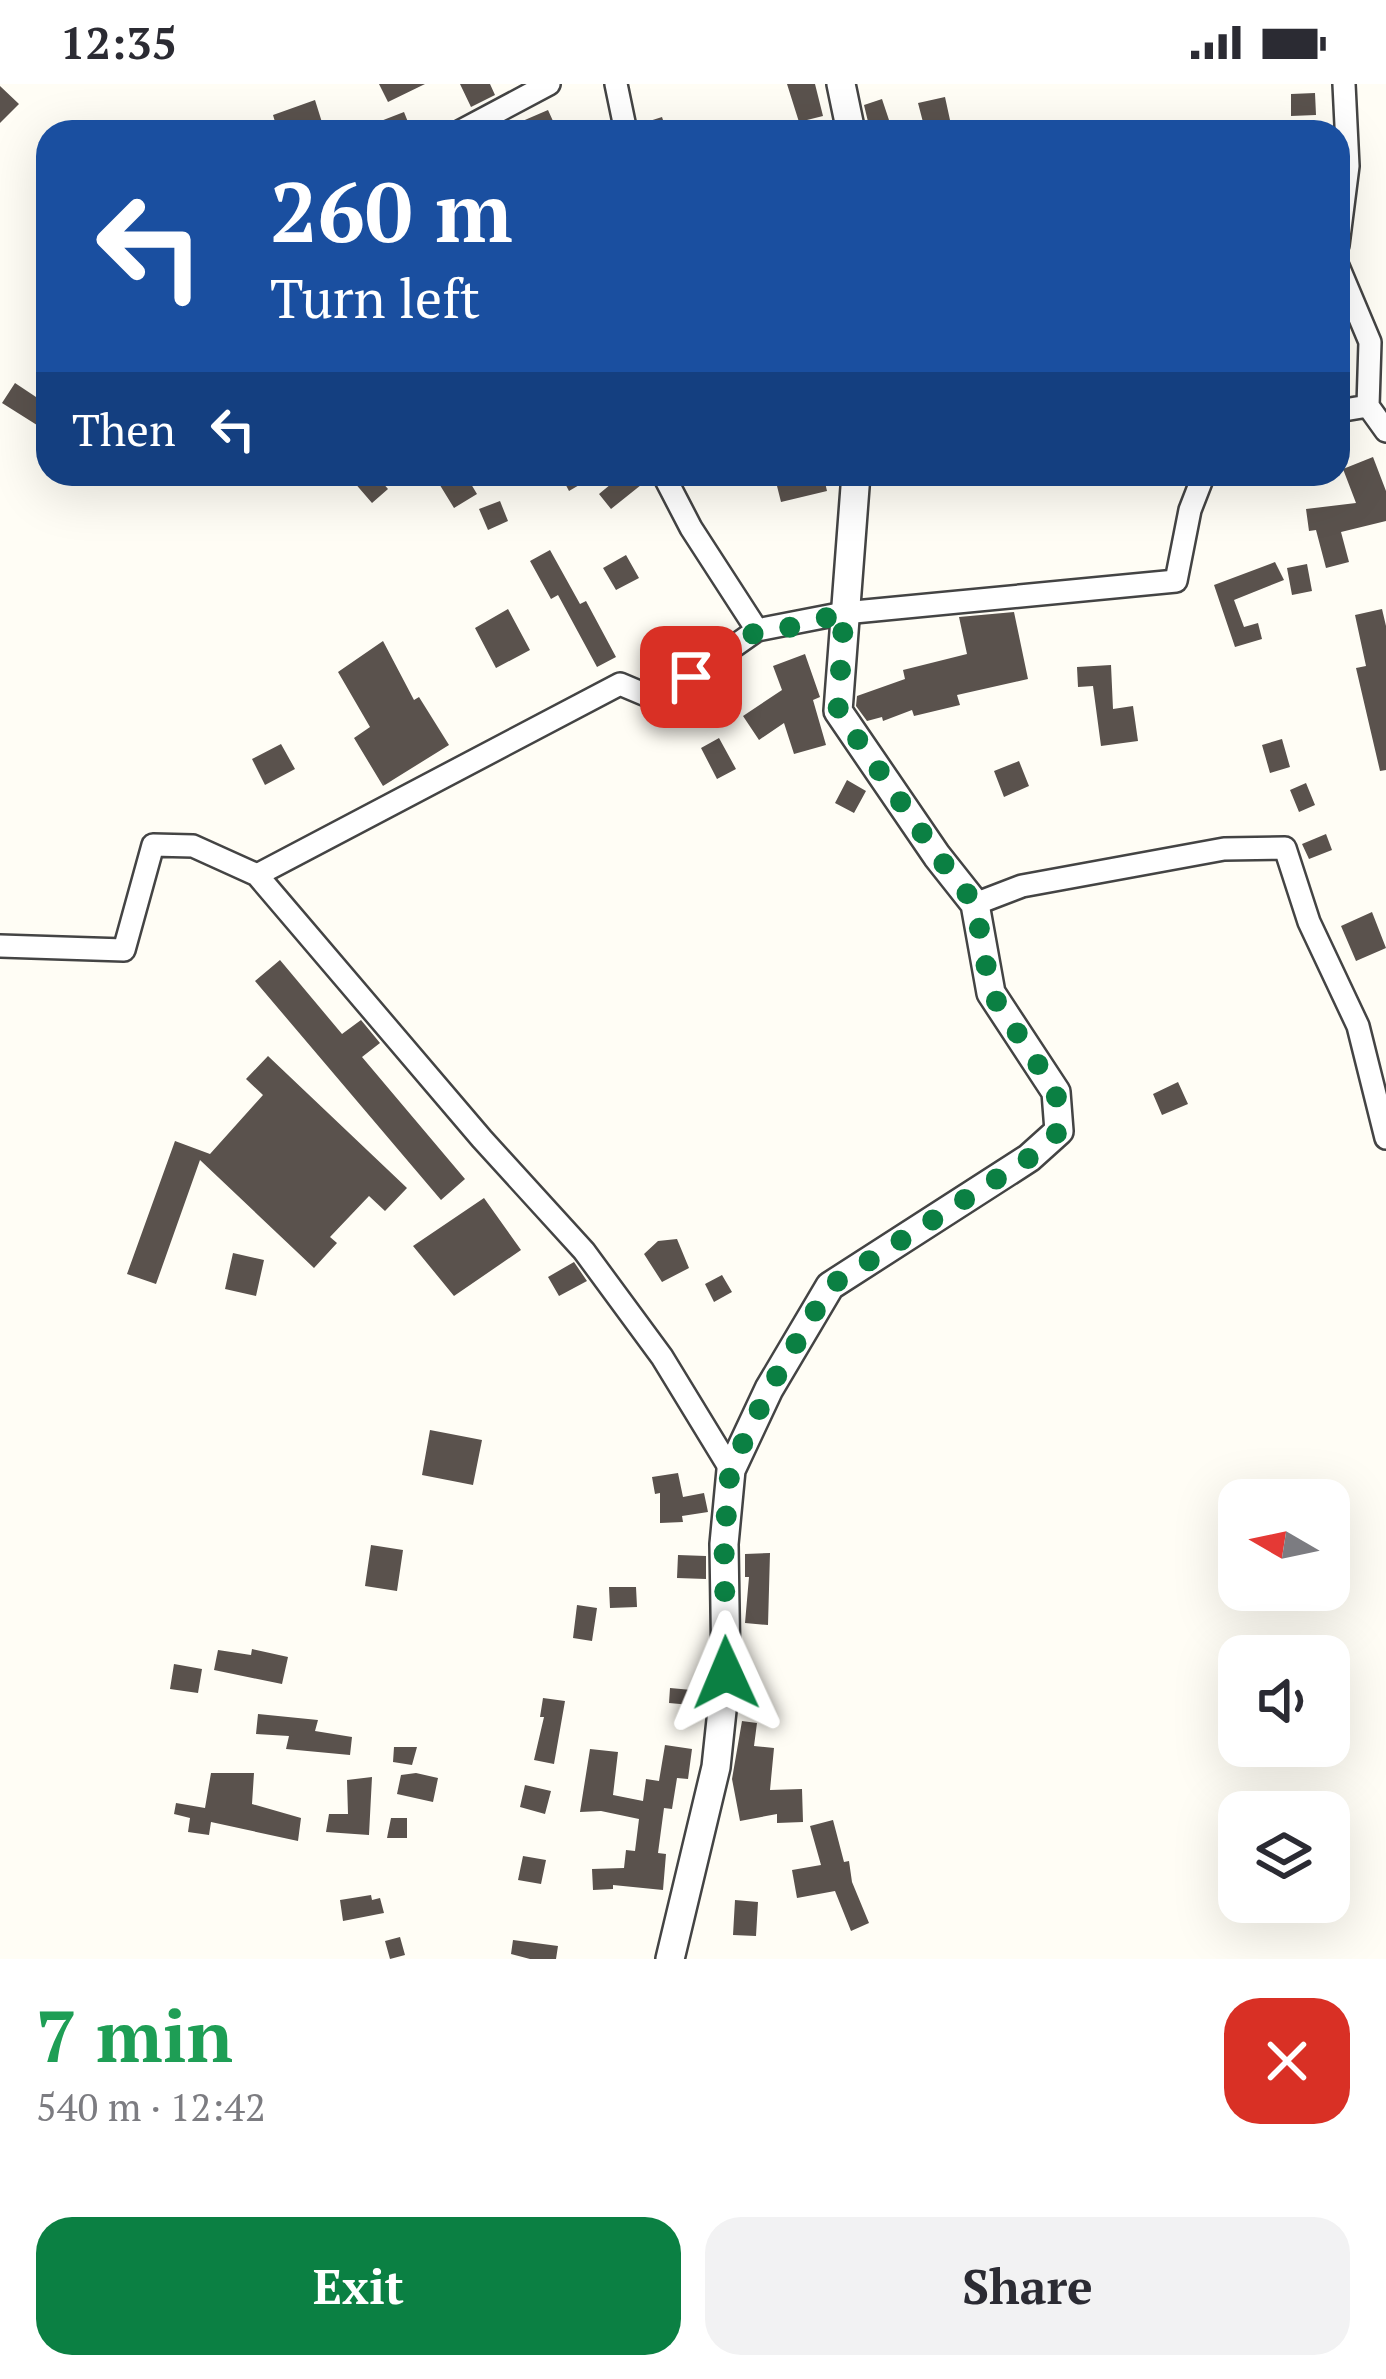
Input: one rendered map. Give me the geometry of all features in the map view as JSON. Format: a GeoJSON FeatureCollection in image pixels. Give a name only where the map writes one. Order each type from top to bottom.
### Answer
{"type":"FeatureCollection","features":[{"type":"Feature","properties":{"kind":"street"},"geometry":{"type":"LineString","coordinates":[[482,120],[549,84]]}},
{"type":"Feature","properties":{"kind":"street"},"geometry":{"type":"LineString","coordinates":[[616,84],[624,120]]}},
{"type":"Feature","properties":{"kind":"street"},"geometry":{"type":"LineString","coordinates":[[841,84],[848,120]]}},
{"type":"Feature","properties":{"kind":"street"},"geometry":{"type":"LineString","coordinates":[[1344,84],[1346,120]]}},
{"type":"Feature","properties":{"kind":"street"},"geometry":{"type":"LineString","coordinates":[[1350,294],[1370,342],[1369,406],[1386,431]]}},
{"type":"Feature","properties":{"kind":"street"},"geometry":{"type":"LineString","coordinates":[[1350,409],[1369,406]]}},
{"type":"Feature","properties":{"kind":"street"},"geometry":{"type":"LineString","coordinates":[[669,486],[757,631]]}},
{"type":"Feature","properties":{"kind":"street"},"geometry":{"type":"LineString","coordinates":[[670,1959],[716,1767],[726,1673],[724,1544],[730,1470],[769,1389],[830,1286],[1029,1158],[1059,1131],[1056,1092],[991,993],[975,904],[838,711],[855,486]]}},
{"type":"Feature","properties":{"kind":"street"},"geometry":{"type":"LineString","coordinates":[[257,875],[620,684],[658,700],[757,631],[844,613],[1176,581],[1199,486]]}},
{"type":"Feature","properties":{"kind":"street"},"geometry":{"type":"LineString","coordinates":[[0,946],[124,950],[153,845],[193,845],[257,875],[584,1251],[662,1358],[730,1470]]}},
{"type":"Feature","properties":{"kind":"street"},"geometry":{"type":"LineString","coordinates":[[975,904],[1022,886],[1179,857],[1250,847],[1285,848],[1309,922],[1358,1026],[1386,1138]]}},
{"type":"Feature","properties":{"kind":"building"},"geometry":{"type":"Polygon","coordinates":[[[379,84],[425,84],[388,102],[379,84]]]}},
{"type":"Feature","properties":{"kind":"building"},"geometry":{"type":"Polygon","coordinates":[[[460,84],[490,84],[495,95],[471,107],[460,84]]]}},
{"type":"Feature","properties":{"kind":"building"},"geometry":{"type":"Polygon","coordinates":[[[787,84],[815,84],[823,116],[798,120],[787,84]]]}},
{"type":"Feature","properties":{"kind":"building"},"geometry":{"type":"Polygon","coordinates":[[[0,86],[19,104],[0,123],[0,86]]]}},
{"type":"Feature","properties":{"kind":"building"},"geometry":{"type":"Polygon","coordinates":[[[1315,93],[1316,115],[1291,116],[1291,94],[1315,93]]]}},
{"type":"Feature","properties":{"kind":"building"},"geometry":{"type":"Polygon","coordinates":[[[945,97],[950,120],[922,120],[918,103],[945,97]]]}},
{"type":"Feature","properties":{"kind":"building"},"geometry":{"type":"Polygon","coordinates":[[[882,99],[889,120],[868,120],[864,105],[882,99]]]}},
{"type":"Feature","properties":{"kind":"building"},"geometry":{"type":"Polygon","coordinates":[[[315,100],[321,120],[274,120],[273,115],[315,100]]]}},
{"type":"Feature","properties":{"kind":"building"},"geometry":{"type":"Polygon","coordinates":[[[548,110],[553,120],[525,120],[548,110]]]}},
{"type":"Feature","properties":{"kind":"building"},"geometry":{"type":"Polygon","coordinates":[[[404,112],[407,120],[383,120],[404,112]]]}},
{"type":"Feature","properties":{"kind":"building"},"geometry":{"type":"Polygon","coordinates":[[[15,383],[36,397],[36,424],[2,403],[15,383]]]}},
{"type":"Feature","properties":{"kind":"building"},"geometry":{"type":"Polygon","coordinates":[[[1373,457],[1386,491],[1386,521],[1341,532],[1349,562],[1326,568],[1316,530],[1309,531],[1306,509],[1356,503],[1350,486],[1350,466],[1373,457]]]}},
{"type":"Feature","properties":{"kind":"building"},"geometry":{"type":"Polygon","coordinates":[[[357,486],[388,489],[372,503],[357,486]]]}},
{"type":"Feature","properties":{"kind":"building"},"geometry":{"type":"Polygon","coordinates":[[[440,486],[472,486],[477,494],[454,508],[440,486]]]}},
{"type":"Feature","properties":{"kind":"building"},"geometry":{"type":"Polygon","coordinates":[[[609,486],[640,486],[611,509],[599,494],[609,486]]]}},
{"type":"Feature","properties":{"kind":"building"},"geometry":{"type":"Polygon","coordinates":[[[777,486],[826,486],[827,491],[781,502],[777,486]]]}},
{"type":"Feature","properties":{"kind":"building"},"geometry":{"type":"Polygon","coordinates":[[[500,501],[508,521],[488,530],[479,509],[500,501]]]}},
{"type":"Feature","properties":{"kind":"building"},"geometry":{"type":"Polygon","coordinates":[[[550,550],[580,604],[586,601],[616,657],[597,667],[558,595],[551,599],[530,561],[550,550]]]}},
{"type":"Feature","properties":{"kind":"building"},"geometry":{"type":"Polygon","coordinates":[[[626,555],[639,578],[616,590],[603,568],[626,555]]]}},
{"type":"Feature","properties":{"kind":"building"},"geometry":{"type":"Polygon","coordinates":[[[1275,562],[1284,580],[1234,600],[1244,627],[1258,623],[1262,639],[1235,647],[1214,585],[1275,562]]]}},
{"type":"Feature","properties":{"kind":"building"},"geometry":{"type":"Polygon","coordinates":[[[1307,564],[1312,591],[1292,595],[1287,568],[1307,564]]]}},
{"type":"Feature","properties":{"kind":"building"},"geometry":{"type":"Polygon","coordinates":[[[508,609],[530,650],[496,668],[475,628],[508,609]]]}},
{"type":"Feature","properties":{"kind":"building"},"geometry":{"type":"Polygon","coordinates":[[[1382,609],[1386,770],[1380,771],[1356,668],[1366,666],[1355,615],[1382,609]]]}},
{"type":"Feature","properties":{"kind":"building"},"geometry":{"type":"Polygon","coordinates":[[[1014,612],[1028,679],[957,695],[960,705],[914,716],[912,710],[883,721],[882,717],[867,721],[856,706],[857,696],[905,679],[903,670],[967,654],[959,617],[1014,612]]]}},
{"type":"Feature","properties":{"kind":"building"},"geometry":{"type":"Polygon","coordinates":[[[383,641],[414,700],[419,697],[449,745],[383,786],[354,738],[370,727],[338,672],[383,641]]]}},
{"type":"Feature","properties":{"kind":"building"},"geometry":{"type":"Polygon","coordinates":[[[670,643],[682,664],[666,676],[652,653],[670,643]]]}},
{"type":"Feature","properties":{"kind":"building"},"geometry":{"type":"Polygon","coordinates":[[[805,654],[820,697],[813,700],[826,745],[794,754],[784,723],[759,740],[743,716],[782,690],[773,666],[805,654]]]}},
{"type":"Feature","properties":{"kind":"building"},"geometry":{"type":"Polygon","coordinates":[[[1111,665],[1113,709],[1133,706],[1138,741],[1101,746],[1093,686],[1078,687],[1077,667],[1111,665]]]}},
{"type":"Feature","properties":{"kind":"building"},"geometry":{"type":"Polygon","coordinates":[[[719,738],[736,769],[717,779],[701,748],[719,738]]]}},
{"type":"Feature","properties":{"kind":"building"},"geometry":{"type":"Polygon","coordinates":[[[1282,739],[1290,767],[1270,773],[1262,745],[1282,739]]]}},
{"type":"Feature","properties":{"kind":"building"},"geometry":{"type":"Polygon","coordinates":[[[281,744],[295,769],[265,785],[252,759],[281,744]]]}},
{"type":"Feature","properties":{"kind":"building"},"geometry":{"type":"Polygon","coordinates":[[[1019,761],[1029,786],[1004,797],[994,771],[1019,761]]]}},
{"type":"Feature","properties":{"kind":"building"},"geometry":{"type":"Polygon","coordinates":[[[847,780],[866,791],[854,813],[835,803],[847,780]]]}},
{"type":"Feature","properties":{"kind":"building"},"geometry":{"type":"Polygon","coordinates":[[[1306,783],[1315,805],[1299,812],[1290,790],[1306,783]]]}},
{"type":"Feature","properties":{"kind":"building"},"geometry":{"type":"Polygon","coordinates":[[[1326,834],[1332,850],[1309,859],[1302,844],[1326,834]]]}},
{"type":"Feature","properties":{"kind":"building"},"geometry":{"type":"Polygon","coordinates":[[[1372,912],[1386,948],[1356,961],[1341,926],[1372,912]]]}},
{"type":"Feature","properties":{"kind":"building"},"geometry":{"type":"Polygon","coordinates":[[[280,960],[342,1034],[361,1020],[380,1043],[362,1057],[465,1179],[441,1200],[255,981],[280,960]]]}},
{"type":"Feature","properties":{"kind":"building"},"geometry":{"type":"Polygon","coordinates":[[[268,1056],[407,1188],[385,1211],[369,1196],[330,1237],[337,1243],[314,1268],[200,1160],[156,1284],[127,1274],[175,1141],[210,1154],[263,1095],[246,1079],[268,1056]]]}},
{"type":"Feature","properties":{"kind":"building"},"geometry":{"type":"Polygon","coordinates":[[[1178,1082],[1188,1104],[1162,1115],[1153,1094],[1178,1082]]]}},
{"type":"Feature","properties":{"kind":"building"},"geometry":{"type":"Polygon","coordinates":[[[484,1198],[521,1250],[454,1296],[413,1246],[484,1198]]]}},
{"type":"Feature","properties":{"kind":"building"},"geometry":{"type":"Polygon","coordinates":[[[677,1239],[689,1268],[662,1282],[644,1254],[658,1241],[677,1239]]]}},
{"type":"Feature","properties":{"kind":"building"},"geometry":{"type":"Polygon","coordinates":[[[233,1253],[264,1260],[256,1296],[225,1289],[233,1253]]]}},
{"type":"Feature","properties":{"kind":"building"},"geometry":{"type":"Polygon","coordinates":[[[574,1262],[587,1281],[559,1296],[548,1277],[574,1262]]]}},
{"type":"Feature","properties":{"kind":"building"},"geometry":{"type":"Polygon","coordinates":[[[722,1275],[732,1292],[714,1302],[705,1284],[722,1275]]]}},
{"type":"Feature","properties":{"kind":"building"},"geometry":{"type":"Polygon","coordinates":[[[430,1430],[482,1440],[473,1485],[422,1475],[430,1430]]]}},
{"type":"Feature","properties":{"kind":"building"},"geometry":{"type":"Polygon","coordinates":[[[678,1473],[683,1497],[704,1493],[708,1512],[682,1516],[683,1522],[660,1523],[660,1493],[655,1494],[652,1477],[678,1473]]]}},
{"type":"Feature","properties":{"kind":"building"},"geometry":{"type":"Polygon","coordinates":[[[371,1545],[403,1550],[397,1591],[365,1586],[371,1545]]]}},
{"type":"Feature","properties":{"kind":"building"},"geometry":{"type":"Polygon","coordinates":[[[770,1553],[768,1625],[745,1623],[749,1577],[745,1577],[745,1554],[770,1553]]]}},
{"type":"Feature","properties":{"kind":"building"},"geometry":{"type":"Polygon","coordinates":[[[678,1555],[706,1556],[706,1579],[677,1578],[678,1555]]]}},
{"type":"Feature","properties":{"kind":"building"},"geometry":{"type":"Polygon","coordinates":[[[609,1587],[636,1587],[637,1607],[610,1608],[609,1587]]]}},
{"type":"Feature","properties":{"kind":"building"},"geometry":{"type":"Polygon","coordinates":[[[577,1605],[597,1608],[592,1641],[573,1638],[577,1605]]]}},
{"type":"Feature","properties":{"kind":"building"},"geometry":{"type":"Polygon","coordinates":[[[252,1649],[288,1657],[282,1684],[214,1670],[218,1650],[251,1655],[252,1649]]]}},
{"type":"Feature","properties":{"kind":"building"},"geometry":{"type":"Polygon","coordinates":[[[174,1664],[202,1669],[198,1693],[170,1689],[174,1664]]]}},
{"type":"Feature","properties":{"kind":"building"},"geometry":{"type":"Polygon","coordinates":[[[670,1688],[692,1690],[691,1705],[669,1703],[670,1688]]]}},
{"type":"Feature","properties":{"kind":"building"},"geometry":{"type":"Polygon","coordinates":[[[543,1698],[565,1701],[554,1764],[534,1760],[544,1717],[540,1717],[543,1698]]]}},
{"type":"Feature","properties":{"kind":"building"},"geometry":{"type":"Polygon","coordinates":[[[258,1714],[318,1720],[315,1731],[352,1737],[350,1755],[286,1749],[289,1736],[256,1734],[258,1714]]]}},
{"type":"Feature","properties":{"kind":"building"},"geometry":{"type":"Polygon","coordinates":[[[742,1721],[757,1723],[754,1746],[774,1748],[770,1790],[802,1789],[803,1822],[777,1823],[777,1814],[740,1821],[732,1779],[742,1721]]]}},
{"type":"Feature","properties":{"kind":"building"},"geometry":{"type":"Polygon","coordinates":[[[665,1745],[692,1749],[688,1779],[677,1778],[672,1809],[664,1808],[658,1853],[666,1854],[663,1890],[613,1885],[613,1889],[593,1890],[592,1869],[624,1868],[626,1850],[635,1851],[639,1819],[580,1812],[590,1749],[618,1752],[613,1795],[643,1801],[646,1779],[659,1781],[665,1745]]]}},
{"type":"Feature","properties":{"kind":"building"},"geometry":{"type":"Polygon","coordinates":[[[394,1747],[417,1747],[412,1765],[393,1762],[394,1747]]]}},
{"type":"Feature","properties":{"kind":"building"},"geometry":{"type":"Polygon","coordinates":[[[211,1773],[254,1773],[252,1804],[301,1818],[298,1841],[211,1822],[209,1835],[188,1832],[190,1818],[174,1814],[176,1803],[205,1808],[211,1773]]]}},
{"type":"Feature","properties":{"kind":"building"},"geometry":{"type":"Polygon","coordinates":[[[401,1775],[438,1778],[433,1802],[397,1794],[401,1775]]]}},
{"type":"Feature","properties":{"kind":"building"},"geometry":{"type":"Polygon","coordinates":[[[372,1777],[369,1835],[326,1832],[329,1814],[348,1814],[347,1780],[372,1777]]]}},
{"type":"Feature","properties":{"kind":"building"},"geometry":{"type":"Polygon","coordinates":[[[525,1785],[551,1791],[545,1814],[520,1807],[525,1785]]]}},
{"type":"Feature","properties":{"kind":"building"},"geometry":{"type":"Polygon","coordinates":[[[391,1818],[407,1818],[407,1838],[387,1838],[391,1818]]]}},
{"type":"Feature","properties":{"kind":"building"},"geometry":{"type":"Polygon","coordinates":[[[833,1820],[869,1923],[851,1931],[835,1891],[797,1898],[792,1870],[821,1865],[810,1826],[833,1820]]]}},
{"type":"Feature","properties":{"kind":"building"},"geometry":{"type":"Polygon","coordinates":[[[523,1856],[546,1860],[541,1884],[518,1880],[523,1856]]]}},
{"type":"Feature","properties":{"kind":"building"},"geometry":{"type":"Polygon","coordinates":[[[371,1895],[372,1900],[380,1898],[384,1913],[343,1921],[340,1900],[371,1895]]]}},
{"type":"Feature","properties":{"kind":"building"},"geometry":{"type":"Polygon","coordinates":[[[735,1900],[758,1902],[756,1936],[733,1935],[735,1900]]]}},
{"type":"Feature","properties":{"kind":"building"},"geometry":{"type":"Polygon","coordinates":[[[400,1937],[405,1955],[390,1959],[385,1941],[400,1937]]]}},
{"type":"Feature","properties":{"kind":"building"},"geometry":{"type":"Polygon","coordinates":[[[513,1940],[558,1946],[556,1959],[511,1954],[513,1940]]]}},
{"type":"Feature","properties":{"kind":"route"},"geometry":{"type":"LineString","coordinates":[[691,677],[757,631],[844,613],[838,711],[975,904],[991,993],[1056,1092],[1059,1131],[1029,1158],[830,1286],[769,1389],[730,1470],[724,1544],[726,1673]]}}]}
